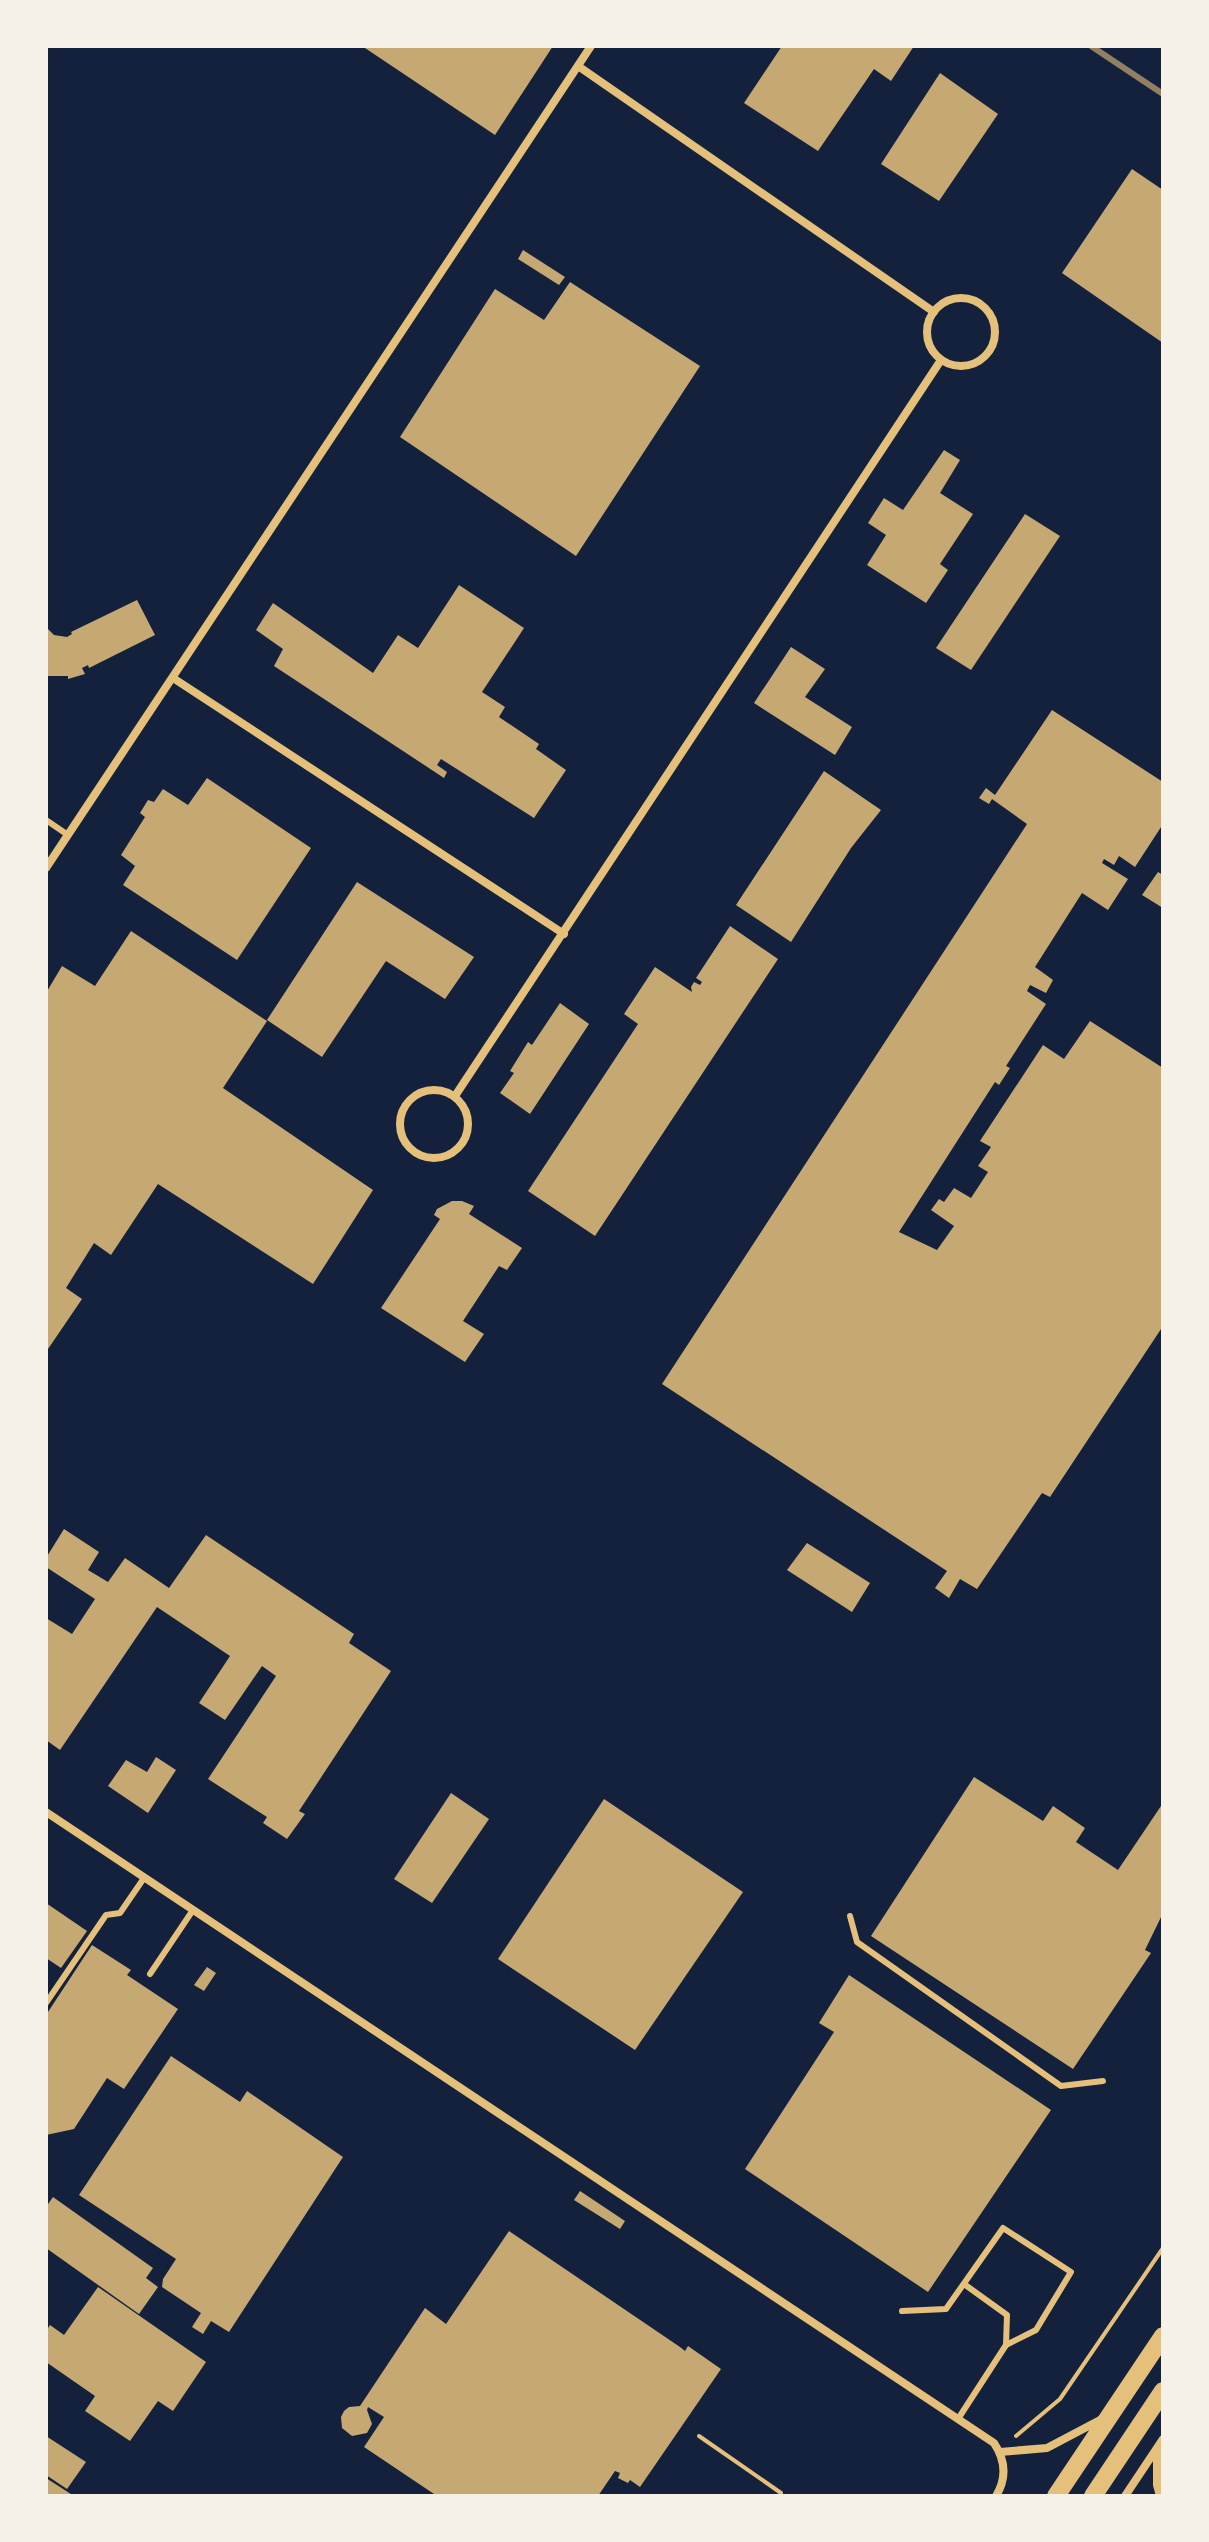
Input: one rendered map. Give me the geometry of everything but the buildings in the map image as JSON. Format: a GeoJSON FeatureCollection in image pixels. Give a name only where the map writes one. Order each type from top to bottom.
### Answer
{"type":"FeatureCollection","features":[{"type":"Feature","properties":{"kind":"main road"},"geometry":{"type":"LineString","coordinates":[[1056,2496],[1163,2336]]}},
{"type":"Feature","properties":{"kind":"main road"},"geometry":{"type":"LineString","coordinates":[[1093,2496],[1163,2391]]}},
{"type":"Feature","properties":{"kind":"street"},"geometry":{"type":"LineString","coordinates":[[46,868],[591,46]]}},
{"type":"Feature","properties":{"kind":"street"},"geometry":{"type":"LineString","coordinates":[[578,66],[934,312]]}},
{"type":"Feature","properties":{"kind":"street"},"geometry":{"type":"LineString","coordinates":[[958,296],[979,301],[993,317],[995,340],[983,359],[963,367],[941,360],[928,344],[927,322],[939,304],[958,296]]}},
{"type":"Feature","properties":{"kind":"street"},"geometry":{"type":"LineString","coordinates":[[455,1096],[941,360]]}},
{"type":"Feature","properties":{"kind":"street"},"geometry":{"type":"LineString","coordinates":[[173,678],[564,934]]}},
{"type":"Feature","properties":{"kind":"street"},"geometry":{"type":"LineString","coordinates":[[437,1089],[455,1096],[467,1112],[468,1132],[458,1149],[440,1158],[421,1157],[405,1144],[398,1126],[403,1106],[417,1093],[437,1089]]}},
{"type":"Feature","properties":{"kind":"street"},"geometry":{"type":"LineString","coordinates":[[46,1812],[994,2443],[1005,2468],[1002,2486],[996,2496]]}},
{"type":"Feature","properties":{"kind":"street"},"geometry":{"type":"LineString","coordinates":[[1000,2452],[1047,2448],[1110,2415]]}},
{"type":"Feature","properties":{"kind":"street"},"geometry":{"type":"LineString","coordinates":[[1125,2496],[1163,2439]]}},
{"type":"Feature","properties":{"kind":"street"},"geometry":{"type":"LineString","coordinates":[[1157,2448],[1160,2496]]}},
{"type":"Feature","properties":{"kind":"lane"},"geometry":{"type":"LineString","coordinates":[[46,820],[68,835]]}},
{"type":"Feature","properties":{"kind":"lane"},"geometry":{"type":"LineString","coordinates":[[46,2003],[106,1915],[120,1913],[144,1878]]}},
{"type":"Feature","properties":{"kind":"lane"},"geometry":{"type":"LineString","coordinates":[[150,1974],[193,1910]]}},
{"type":"Feature","properties":{"kind":"lane"},"geometry":{"type":"LineString","coordinates":[[850,1916],[857,1942],[1061,2086],[1103,2081]]}},
{"type":"Feature","properties":{"kind":"lane"},"geometry":{"type":"LineString","coordinates":[[902,2311],[946,2309],[1003,2228],[1071,2272],[1036,2330],[1006,2345],[958,2419]]}},
{"type":"Feature","properties":{"kind":"lane"},"geometry":{"type":"LineString","coordinates":[[964,2284],[1007,2315],[1006,2345]]}},
{"type":"Feature","properties":{"kind":"path"},"geometry":{"type":"LineString","coordinates":[[1000,2452],[1025,2426],[1060,2399],[1163,2248]]}},
{"type":"Feature","properties":{"kind":"path"},"geometry":{"type":"LineString","coordinates":[[699,2436],[781,2493]]}},
{"type":"Feature","properties":{"kind":"railway"},"geometry":{"type":"LineString","coordinates":[[1091,46],[1163,94]]}}]}
